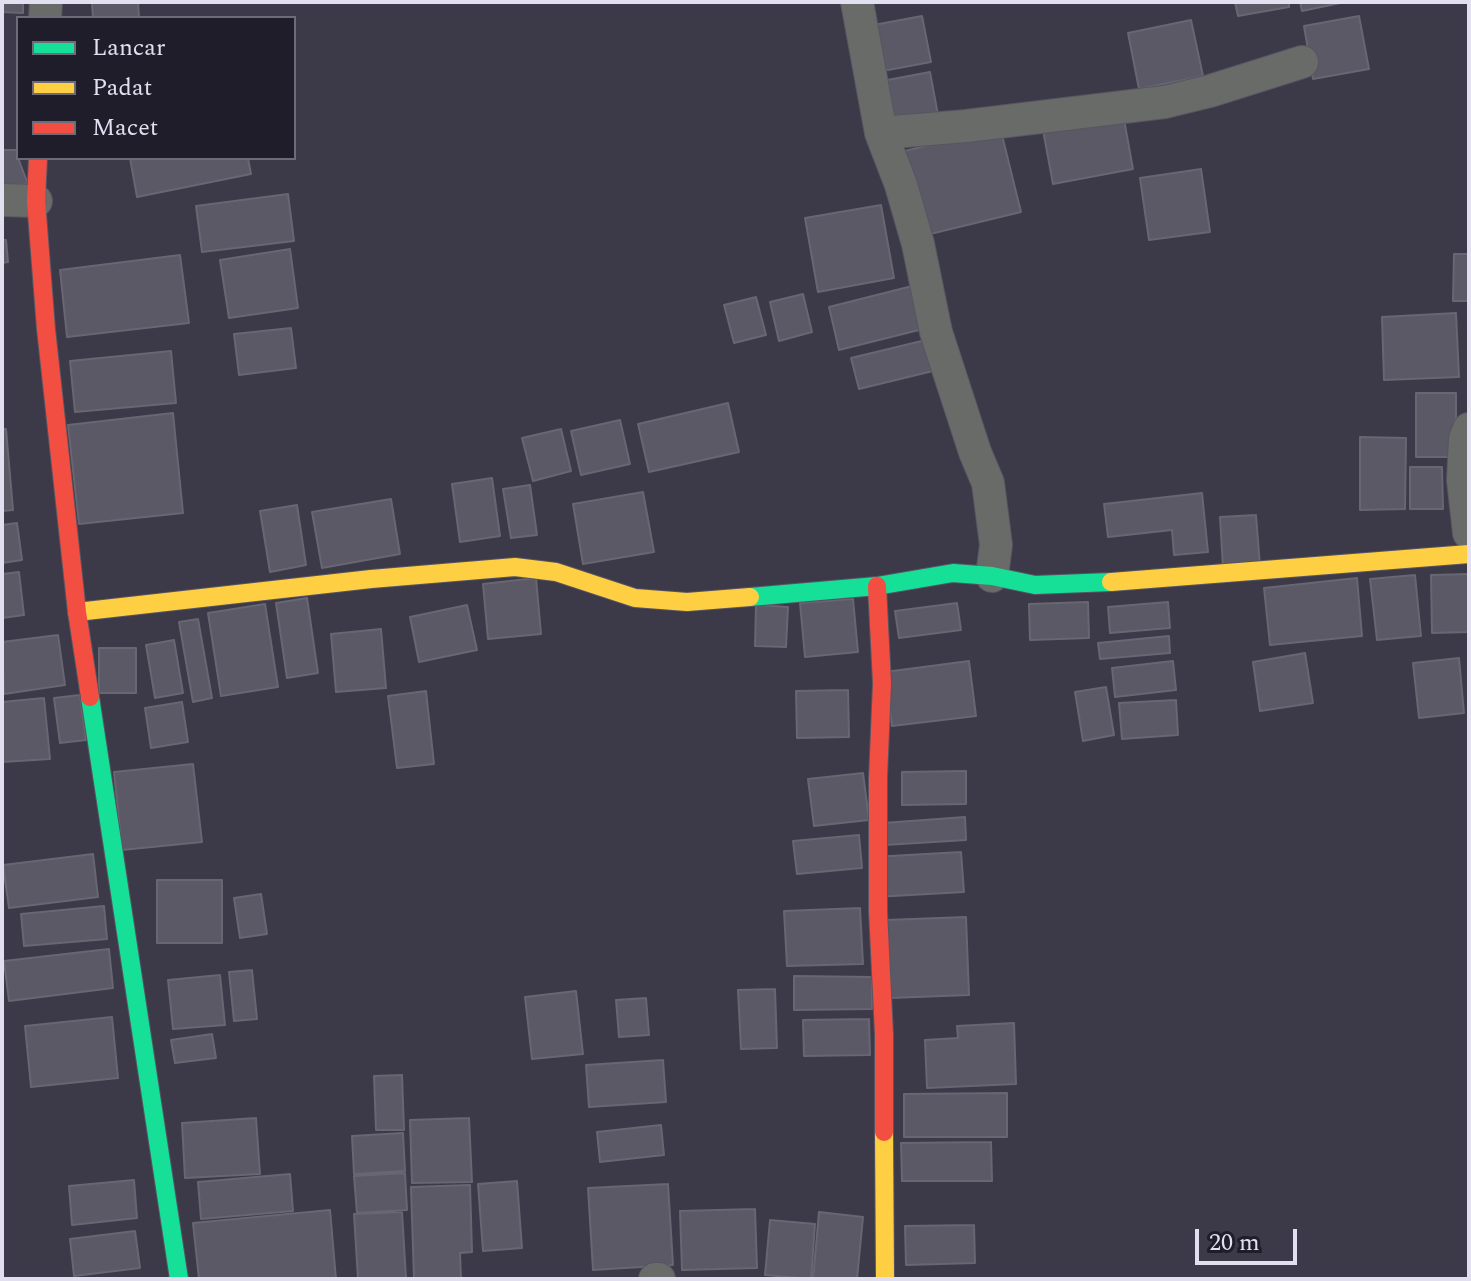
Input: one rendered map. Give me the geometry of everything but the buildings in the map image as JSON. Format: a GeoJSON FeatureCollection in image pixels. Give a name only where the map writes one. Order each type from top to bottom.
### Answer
{"type":"FeatureCollection","features":[{"type":"Feature","properties":{"kind":"street"},"geometry":{"type":"LineString","coordinates":[[857,2],[881,133],[901,185],[918,244],[936,332],[988,483],[996,545],[992,576]]}},
{"type":"Feature","properties":{"kind":"street"},"geometry":{"type":"LineString","coordinates":[[881,133],[1165,102],[1302,62]]}},
{"type":"Feature","properties":{"kind":"street"},"geometry":{"type":"LineString","coordinates":[[38,160],[36,201],[46,329],[77,612],[179,1279]]}},
{"type":"Feature","properties":{"kind":"street"},"geometry":{"type":"LineString","coordinates":[[2,200],[36,201]]}},
{"type":"Feature","properties":{"kind":"street"},"geometry":{"type":"LineString","coordinates":[[1469,429],[1465,439],[1463,480],[1469,533]]}},
{"type":"Feature","properties":{"kind":"street"},"geometry":{"type":"LineString","coordinates":[[77,612],[371,579],[515,567],[556,572],[635,598],[687,602],[877,586],[953,573],[992,576],[1035,585],[1092,584],[1469,554]]}},
{"type":"Feature","properties":{"kind":"street"},"geometry":{"type":"LineString","coordinates":[[877,586],[882,683],[878,911],[884,1034],[885,1279]]}},
{"type":"Feature","properties":{"kind":"traffic: fast"},"geometry":{"type":"LineString","coordinates":[[750,597],[877,586],[953,573],[992,576],[1035,585],[1111,582]]}},
{"type":"Feature","properties":{"kind":"traffic: fast"},"geometry":{"type":"LineString","coordinates":[[90,697],[179,1279]]}},
{"type":"Feature","properties":{"kind":"traffic: slow"},"geometry":{"type":"LineString","coordinates":[[1111,582],[1469,554]]}},
{"type":"Feature","properties":{"kind":"traffic: slow"},"geometry":{"type":"LineString","coordinates":[[77,612],[371,579],[515,567],[556,572],[635,598],[687,602],[750,597]]}},
{"type":"Feature","properties":{"kind":"traffic: slow"},"geometry":{"type":"LineString","coordinates":[[884,1132],[885,1279]]}},
{"type":"Feature","properties":{"kind":"traffic: jam"},"geometry":{"type":"LineString","coordinates":[[38,160],[36,201],[46,329],[77,612],[90,697]]}},
{"type":"Feature","properties":{"kind":"traffic: jam"},"geometry":{"type":"LineString","coordinates":[[877,586],[882,683],[878,911],[884,1034],[884,1132]]}}]}
